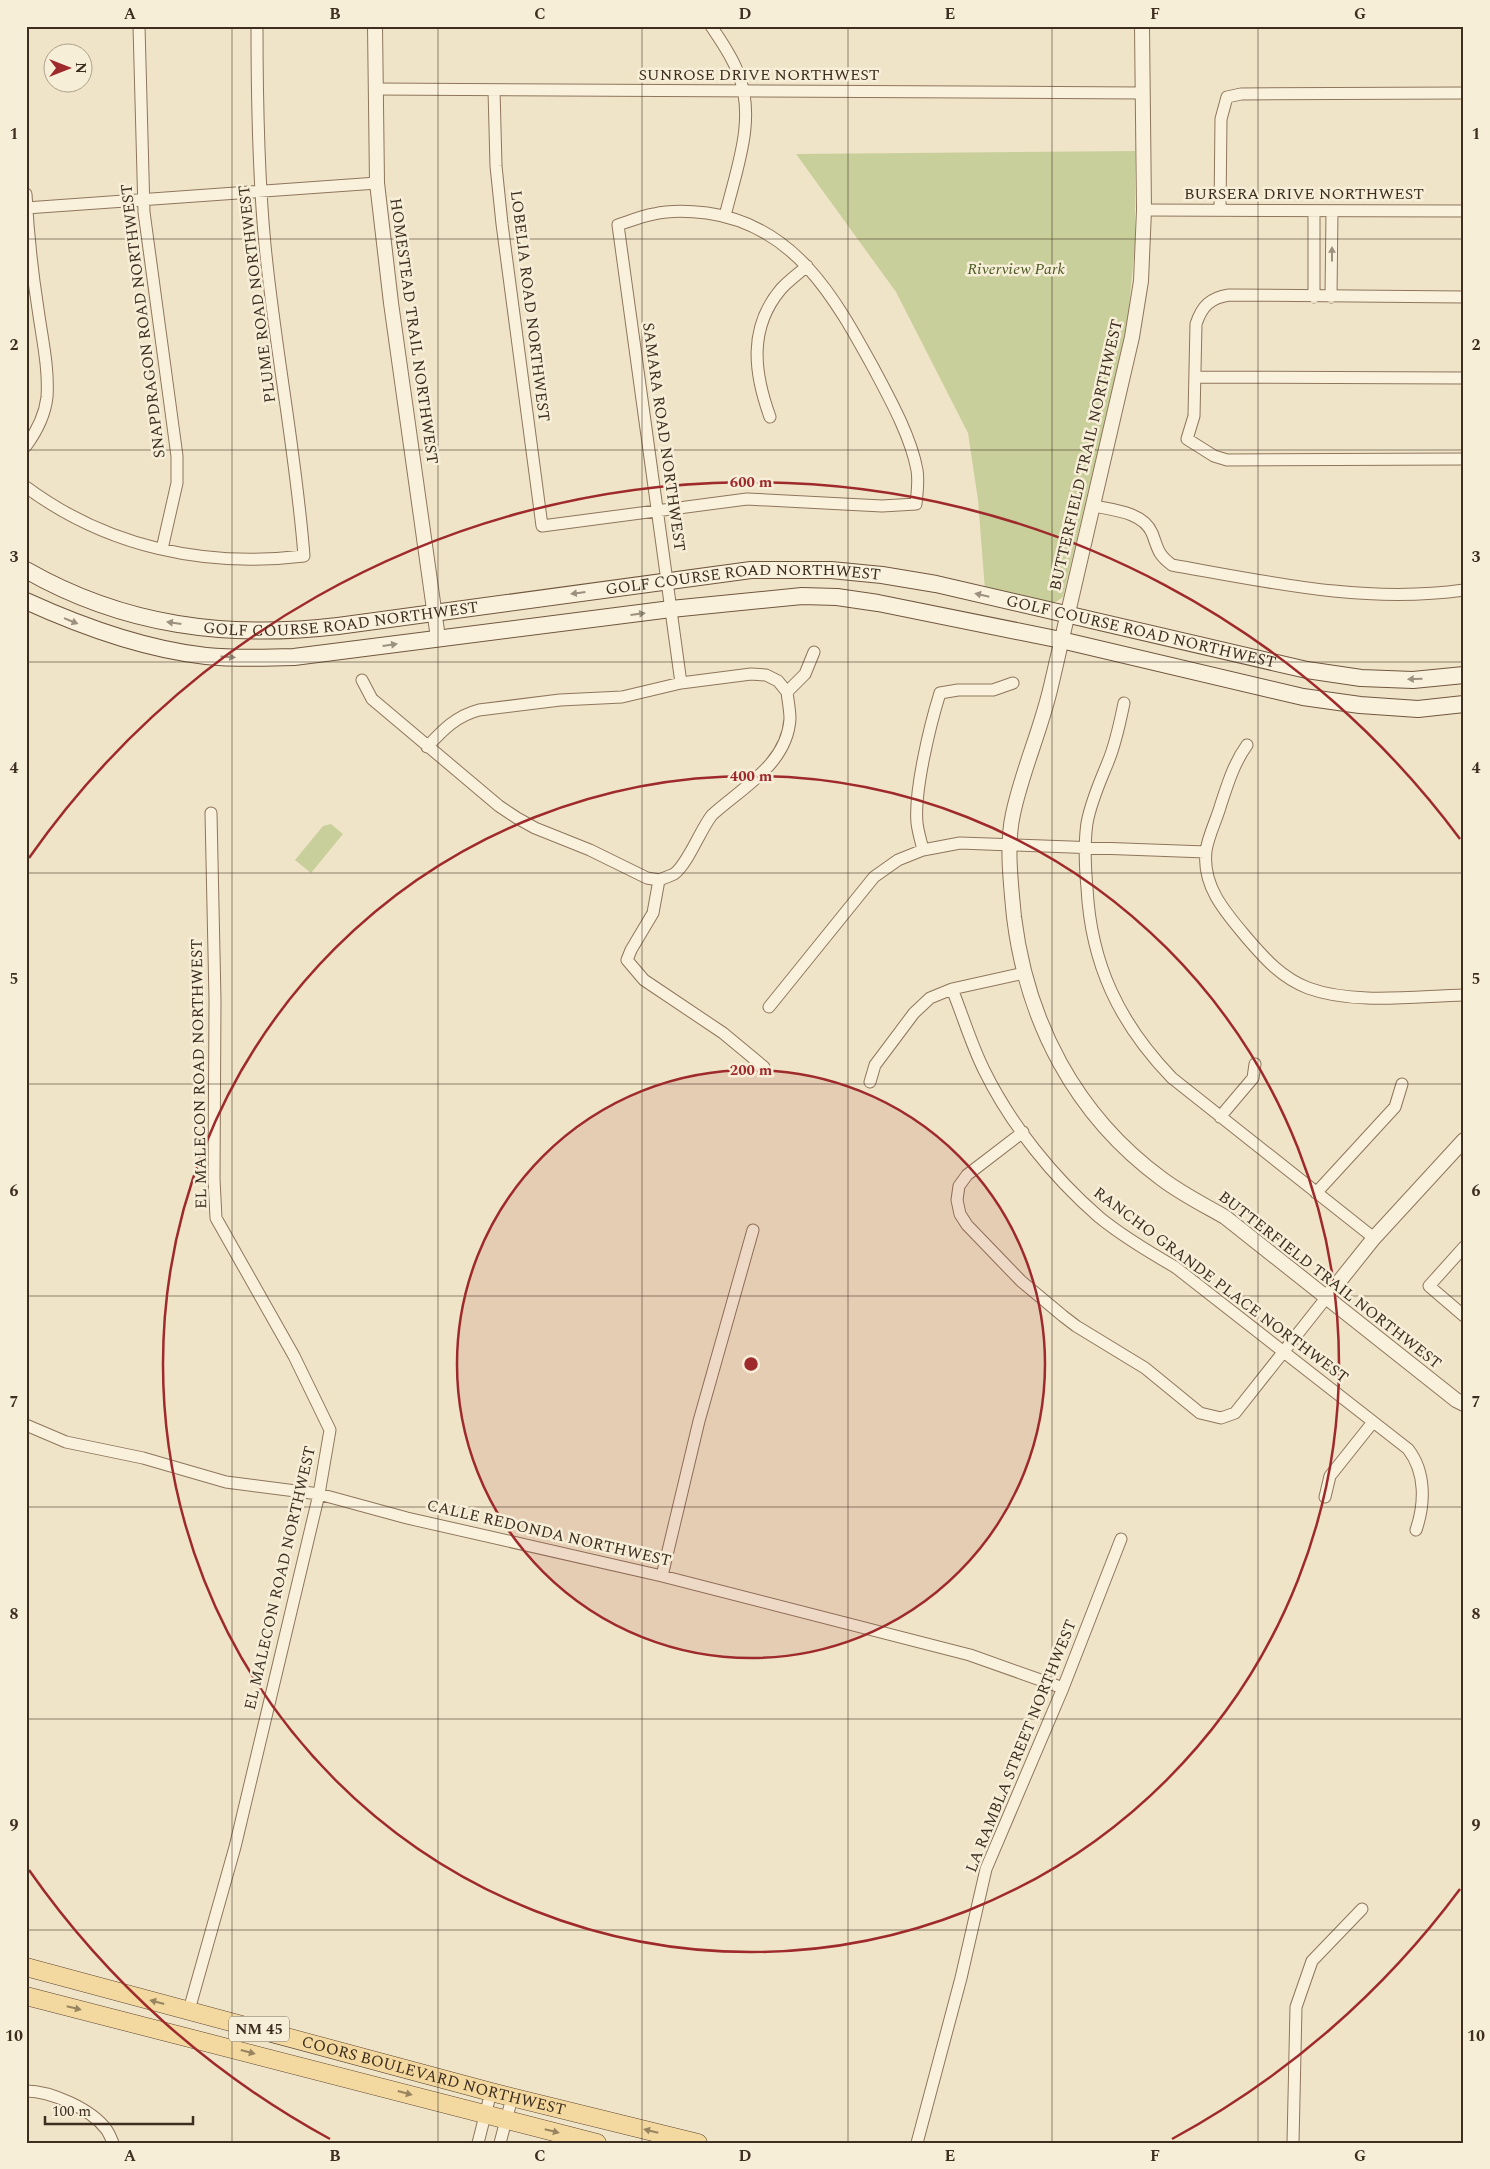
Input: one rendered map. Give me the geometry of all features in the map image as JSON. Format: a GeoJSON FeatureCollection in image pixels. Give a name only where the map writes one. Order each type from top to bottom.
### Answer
{"type":"FeatureCollection","features":[{"type":"Feature","properties":{"kind":"main road","name":"GOLF COURSE ROAD NORTHWEST"},"geometry":{"type":"LineString","coordinates":[[26,570],[50,583],[97,603],[160,621],[216,629],[292,631],[751,570],[841,571],[882,574],[936,584],[1307,670],[1361,678],[1413,680],[1464,675]]}},
{"type":"Feature","properties":{"kind":"main road","name":"GOLF COURSE ROAD NORTHWEST"},"geometry":{"type":"LineString","coordinates":[[26,600],[96,631],[132,642],[204,656],[246,658],[294,657],[671,609],[802,596],[837,597],[878,603],[1061,640],[1303,697],[1360,705],[1418,709],[1464,704]]}},
{"type":"Feature","properties":{"kind":"main road","name":"COORS BOULEVARD NORTHWEST"},"geometry":{"type":"LineString","coordinates":[[26,1967],[512,2098],[698,2143]]}},
{"type":"Feature","properties":{"kind":"main road","name":"COORS BOULEVARD NORTHWEST"},"geometry":{"type":"LineString","coordinates":[[26,1996],[597,2143]]}},
{"type":"Feature","properties":{"kind":"street","name":"SNAPDRAGON ROAD NORTHWEST"},"geometry":{"type":"LineString","coordinates":[[139,26],[144,200],[153,288],[177,456],[177,483],[162,549]]}},
{"type":"Feature","properties":{"kind":"street","name":"PLUME ROAD NORTHWEST"},"geometry":{"type":"LineString","coordinates":[[162,549],[208,557],[267,561],[304,556],[300,498],[265,247],[260,191],[257,116],[257,26]]}},
{"type":"Feature","properties":{"kind":"street","name":"HOMESTEAD TRAIL NORTHWEST"},"geometry":{"type":"LineString","coordinates":[[375,26],[377,183],[391,303],[438,638]]}},
{"type":"Feature","properties":{"kind":"street"},"geometry":{"type":"LineString","coordinates":[[658,511],[747,499],[882,506],[916,504],[917,469],[890,399],[842,314],[807,266],[790,248],[772,235],[748,223],[726,216],[741,157],[745,122],[743,92],[738,73],[711,26]]}},
{"type":"Feature","properties":{"kind":"street","name":"BUTTERFIELD TRAIL NORTHWEST"},"geometry":{"type":"LineString","coordinates":[[1142,26],[1144,210],[1141,281],[1132,337],[1047,702],[1012,815],[1010,884],[1024,973],[1042,1030],[1080,1096],[1104,1126],[1129,1151],[1160,1179],[1225,1218],[1456,1400],[1464,1404]]}},
{"type":"Feature","properties":{"kind":"street","name":"SUNROSE DRIVE NORTHWEST"},"geometry":{"type":"LineString","coordinates":[[375,89],[1142,93]]}},
{"type":"Feature","properties":{"kind":"street","name":"LOBELIA ROAD NORTHWEST"},"geometry":{"type":"LineString","coordinates":[[494,90],[496,166],[502,224],[542,526],[658,511]]}},
{"type":"Feature","properties":{"kind":"street"},"geometry":{"type":"LineString","coordinates":[[1220,209],[1221,119],[1227,97],[1241,94],[1464,93]]}},
{"type":"Feature","properties":{"kind":"street"},"geometry":{"type":"LineString","coordinates":[[27,208],[377,183]]}},
{"type":"Feature","properties":{"kind":"street"},"geometry":{"type":"LineString","coordinates":[[26,194],[36,297],[48,378],[47,399],[43,416],[36,433],[26,446]]}},
{"type":"Feature","properties":{"kind":"street","name":"SAMARA ROAD NORTHWEST"},"geometry":{"type":"LineString","coordinates":[[681,683],[618,225],[654,214],[689,210],[726,216]]}},
{"type":"Feature","properties":{"kind":"street","name":"BURSERA DRIVE NORTHWEST"},"geometry":{"type":"LineString","coordinates":[[1144,210],[1464,211]]}},
{"type":"Feature","properties":{"kind":"street"},"geometry":{"type":"LineString","coordinates":[[1314,210],[1314,297]]}},
{"type":"Feature","properties":{"kind":"street"},"geometry":{"type":"LineString","coordinates":[[1331,297],[1332,210]]}},
{"type":"Feature","properties":{"kind":"street"},"geometry":{"type":"LineString","coordinates":[[770,417],[760,390],[757,369],[758,342],[763,320],[781,289],[807,266]]}},
{"type":"Feature","properties":{"kind":"street"},"geometry":{"type":"LineString","coordinates":[[1464,297],[1217,297],[1200,310],[1196,324],[1194,416],[1188,439],[1214,456],[1227,460],[1464,459]]}},
{"type":"Feature","properties":{"kind":"street"},"geometry":{"type":"LineString","coordinates":[[1196,378],[1464,378]]}},
{"type":"Feature","properties":{"kind":"street"},"geometry":{"type":"LineString","coordinates":[[26,486],[51,505],[102,531],[162,549]]}},
{"type":"Feature","properties":{"kind":"street"},"geometry":{"type":"LineString","coordinates":[[1094,506],[1131,514],[1143,521],[1152,531],[1155,545],[1162,557],[1172,565],[1296,587],[1345,593],[1393,595],[1464,590]]}},
{"type":"Feature","properties":{"kind":"street"},"geometry":{"type":"LineString","coordinates":[[787,692],[805,674],[814,652]]}},
{"type":"Feature","properties":{"kind":"street"},"geometry":{"type":"LineString","coordinates":[[362,680],[372,699],[427,747],[499,806],[535,828],[597,853],[647,878],[659,880],[673,874],[681,867],[712,815],[769,767],[778,756],[787,737],[790,717],[787,692],[778,681],[766,675],[751,674],[681,683],[622,698],[560,700],[467,713],[452,721],[427,747]]}},
{"type":"Feature","properties":{"kind":"street"},"geometry":{"type":"LineString","coordinates":[[922,850],[917,822],[918,800],[940,693],[958,690],[993,690],[1013,683]]}},
{"type":"Feature","properties":{"kind":"street"},"geometry":{"type":"LineString","coordinates":[[1124,702],[1109,760],[1093,797],[1086,849],[1088,904],[1093,941],[1102,971],[1117,1005],[1133,1033],[1152,1058],[1172,1078],[1374,1238]]}},
{"type":"Feature","properties":{"kind":"street"},"geometry":{"type":"LineString","coordinates":[[1247,745],[1236,760],[1206,852],[1208,873],[1216,900],[1267,962],[1288,978],[1309,988],[1342,995],[1366,997],[1464,995]]}},
{"type":"Feature","properties":{"kind":"street","name":"EL MALECON ROAD NORTHWEST"},"geometry":{"type":"LineString","coordinates":[[189,2010],[235,1847],[319,1494],[330,1430],[294,1356],[216,1218],[214,1179],[215,1000],[211,812]]}},
{"type":"Feature","properties":{"kind":"street"},"geometry":{"type":"LineString","coordinates":[[769,1007],[874,877],[898,860],[922,850],[960,844],[1206,852]]}},
{"type":"Feature","properties":{"kind":"street"},"geometry":{"type":"LineString","coordinates":[[659,880],[653,913],[630,950],[627,960],[644,980],[723,1033],[764,1067]]}},
{"type":"Feature","properties":{"kind":"street"},"geometry":{"type":"LineString","coordinates":[[870,1082],[875,1065],[914,1013],[930,998],[952,989],[1024,973]]}},
{"type":"Feature","properties":{"kind":"street","name":"RANCHO GRANDE PLACE NORTHWEST"},"geometry":{"type":"LineString","coordinates":[[952,989],[970,1039],[999,1098],[1022,1132],[1058,1178],[1100,1217],[1141,1248],[1175,1267],[1285,1351],[1408,1449],[1416,1458],[1421,1476],[1422,1495],[1422,1514],[1416,1530]]}},
{"type":"Feature","properties":{"kind":"street"},"geometry":{"type":"LineString","coordinates":[[1220,1117],[1253,1078],[1254,1064]]}},
{"type":"Feature","properties":{"kind":"street"},"geometry":{"type":"LineString","coordinates":[[1316,1192],[1395,1107],[1402,1084]]}},
{"type":"Feature","properties":{"kind":"street"},"geometry":{"type":"LineString","coordinates":[[1022,1132],[967,1175],[959,1186],[960,1214],[967,1225],[1021,1281],[1076,1326],[1145,1368],[1200,1413],[1221,1418],[1235,1413],[1374,1238],[1464,1140]]}},
{"type":"Feature","properties":{"kind":"street"},"geometry":{"type":"LineString","coordinates":[[662,1576],[699,1421],[753,1230]]}},
{"type":"Feature","properties":{"kind":"street"},"geometry":{"type":"LineString","coordinates":[[1464,1247],[1428,1286],[1464,1316]]}},
{"type":"Feature","properties":{"kind":"street"},"geometry":{"type":"LineString","coordinates":[[1325,1497],[1330,1476],[1373,1422]]}},
{"type":"Feature","properties":{"kind":"street","name":"CALLE REDONDA NORTHWEST"},"geometry":{"type":"LineString","coordinates":[[26,1425],[66,1442],[143,1458],[226,1482],[319,1494],[407,1518],[662,1576],[970,1655],[1062,1688]]}},
{"type":"Feature","properties":{"kind":"street","name":"LA RAMBLA STREET NORTHWEST"},"geometry":{"type":"LineString","coordinates":[[917,2143],[986,1869],[1062,1688],[1121,1538]]}},
{"type":"Feature","properties":{"kind":"street"},"geometry":{"type":"LineString","coordinates":[[1293,2143],[1296,2007],[1312,1961],[1362,1909]]}},
{"type":"Feature","properties":{"kind":"street"},"geometry":{"type":"LineString","coordinates":[[26,2091],[34,2091],[80,2107],[106,2129],[114,2143]]}},
{"type":"Feature","properties":{"kind":"street"},"geometry":{"type":"LineString","coordinates":[[478,2143],[491,2092]]}},
{"type":"Feature","properties":{"kind":"street"},"geometry":{"type":"LineString","coordinates":[[500,2143],[512,2098]]}},
{"type":"Feature","properties":{"kind":"green space","name":"Riverview Park"},"geometry":{"type":"Polygon","coordinates":[[[1135,151],[1135,244],[1128,318],[1063,597],[1054,603],[985,590],[978,500],[968,433],[896,292],[796,154],[1135,151]]]}},
{"type":"Feature","properties":{"kind":"green space"},"geometry":{"type":"Polygon","coordinates":[[[331,824],[343,834],[311,873],[295,860],[323,826],[331,824]]]}}]}
